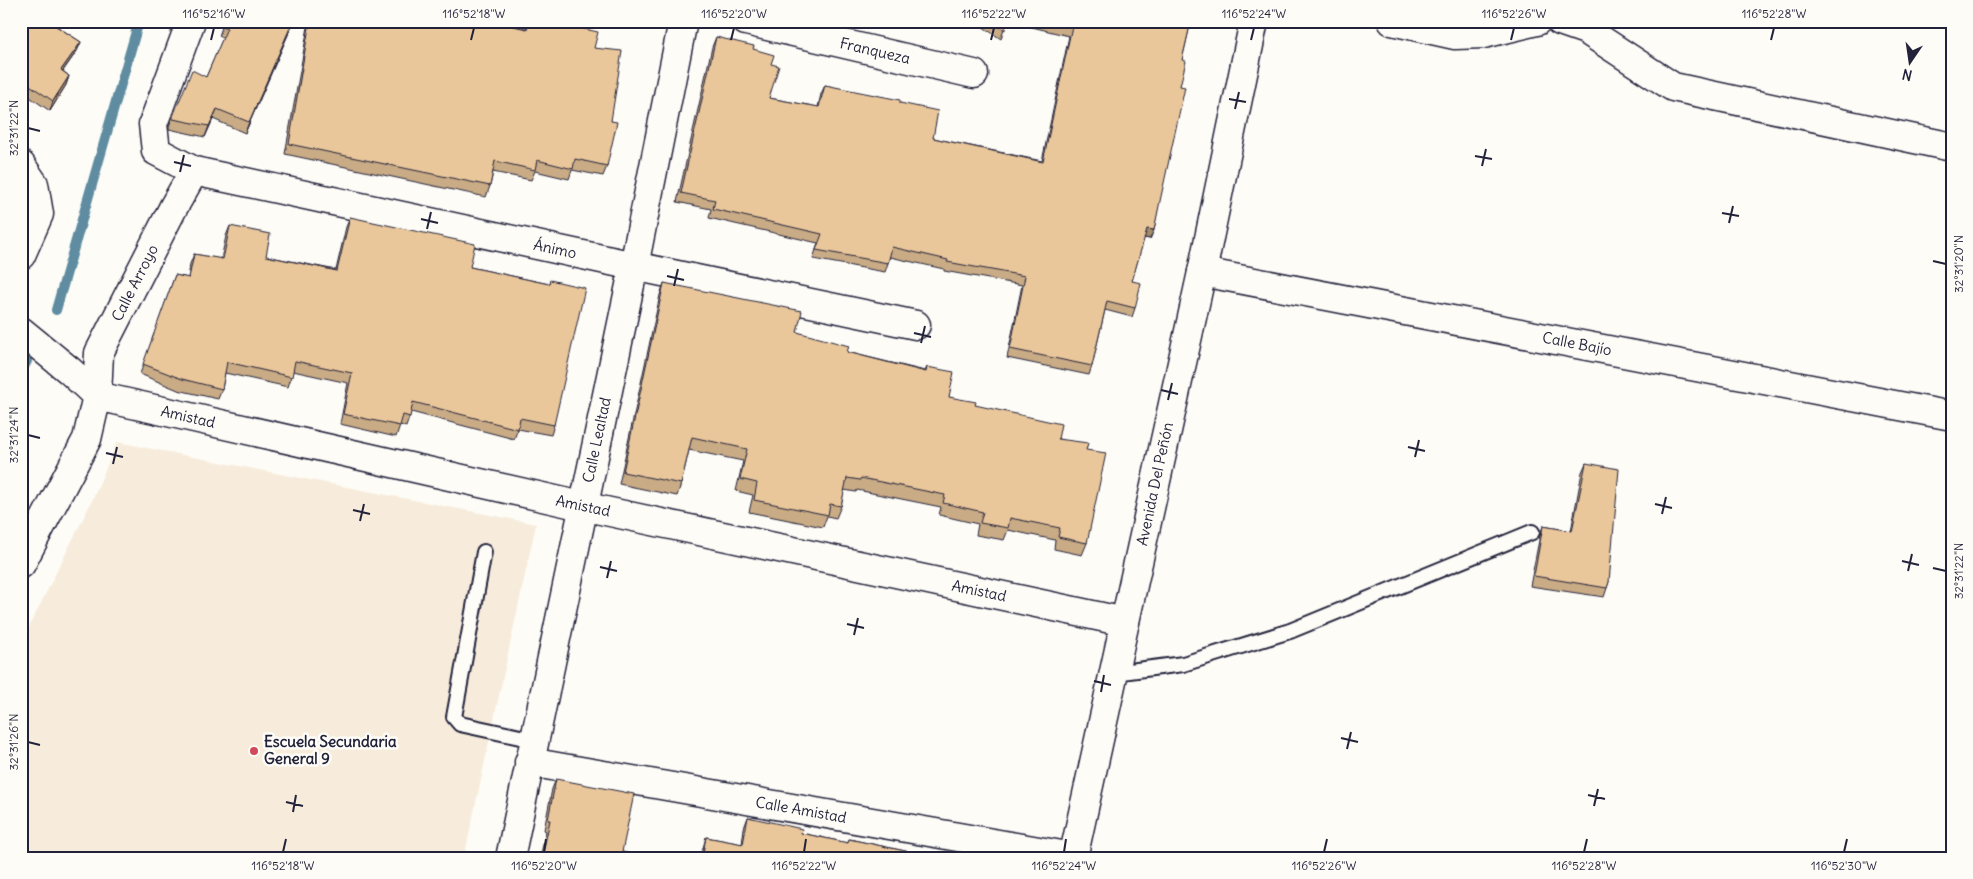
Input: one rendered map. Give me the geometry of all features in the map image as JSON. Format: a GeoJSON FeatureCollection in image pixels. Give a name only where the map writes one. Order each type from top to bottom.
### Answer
{"type":"FeatureCollection","features":[{"type":"Feature","properties":{"kind":"street"},"geometry":{"type":"LineString","coordinates":[[191,21],[153,124],[156,151],[194,171]]}},
{"type":"Feature","properties":{"kind":"street","name":"Calle Lealtad"},"geometry":{"type":"LineString","coordinates":[[510,858],[582,506],[634,266],[683,21]]}},
{"type":"Feature","properties":{"kind":"street","name":"Franqueza"},"geometry":{"type":"LineString","coordinates":[[746,21],[974,74]]}},
{"type":"Feature","properties":{"kind":"street","name":"Avenida Del Peñón"},"geometry":{"type":"LineString","coordinates":[[1074,858],[1202,272],[1254,21]]}},
{"type":"Feature","properties":{"kind":"street"},"geometry":{"type":"LineString","coordinates":[[1392,21],[1455,35],[1484,34],[1536,21]]}},
{"type":"Feature","properties":{"kind":"street"},"geometry":{"type":"LineString","coordinates":[[1560,21],[1586,30],[1673,87],[1952,147]]}},
{"type":"Feature","properties":{"kind":"street"},"geometry":{"type":"LineString","coordinates":[[21,165],[34,184],[40,214],[21,256]]}},
{"type":"Feature","properties":{"kind":"street","name":"Ánimo"},"geometry":{"type":"LineString","coordinates":[[194,171],[634,266],[916,324]]}},
{"type":"Feature","properties":{"kind":"street","name":"Calle Arroyo"},"geometry":{"type":"LineString","coordinates":[[21,564],[87,439],[97,396],[99,353],[194,171]]}},
{"type":"Feature","properties":{"kind":"street","name":"Calle Bajío"},"geometry":{"type":"LineString","coordinates":[[1202,272],[1952,416]]}},
{"type":"Feature","properties":{"kind":"street","name":"Amistad"},"geometry":{"type":"LineString","coordinates":[[23,332],[97,396],[582,506],[1125,622]]}},
{"type":"Feature","properties":{"kind":"street","name":"Calle Amistad"},"geometry":{"type":"LineString","coordinates":[[532,751],[1074,858]]}},
{"type":"Feature","properties":{"kind":"lane"},"geometry":{"type":"LineString","coordinates":[[1114,673],[1184,664],[1290,631],[1532,532]]}},
{"type":"Feature","properties":{"kind":"lane"},"geometry":{"type":"LineString","coordinates":[[484,552],[454,717],[460,724],[532,751]]}},
{"type":"Feature","properties":{"kind":"shaded area","name":"Escuela Secundaria General 9"},"geometry":{"type":"Polygon","coordinates":[[[117,442],[536,524],[464,858],[21,858],[21,643],[92,501],[117,442]]]}},
{"type":"Feature","properties":{"kind":"building"},"geometry":{"type":"Polygon","coordinates":[[[21,21],[59,21],[56,26],[81,42],[61,70],[69,76],[53,101],[21,79],[21,21]]]}},
{"type":"Feature","properties":{"kind":"building"},"geometry":{"type":"Polygon","coordinates":[[[224,21],[293,21],[249,122],[217,109],[209,126],[173,119],[192,70],[206,77],[227,28],[222,26],[224,21]]]}},
{"type":"Feature","properties":{"kind":"building"},"geometry":{"type":"Polygon","coordinates":[[[310,21],[491,21],[527,29],[529,21],[548,21],[598,32],[594,48],[622,51],[611,121],[617,122],[607,166],[575,159],[573,169],[537,160],[535,170],[495,161],[490,186],[289,144],[310,21]]]}},
{"type":"Feature","properties":{"kind":"building"},"geometry":{"type":"Polygon","coordinates":[[[992,21],[1006,21],[1005,30],[992,21]]]}},
{"type":"Feature","properties":{"kind":"building"},"geometry":{"type":"Polygon","coordinates":[[[1050,21],[1191,21],[1182,60],[1186,61],[1180,86],[1185,87],[1154,230],[1147,229],[1132,281],[1141,283],[1135,308],[1107,301],[1092,366],[1010,349],[1025,276],[947,262],[948,260],[892,247],[888,263],[816,250],[822,234],[713,209],[715,200],[681,193],[716,37],[754,46],[753,49],[774,55],[771,64],[779,66],[769,98],[819,107],[825,85],[900,100],[900,103],[938,111],[933,138],[1043,162],[1072,26],[1050,21]]]}},
{"type":"Feature","properties":{"kind":"building"},"geometry":{"type":"Polygon","coordinates":[[[350,217],[475,244],[470,267],[549,284],[550,280],[585,288],[554,425],[520,418],[518,429],[413,402],[410,417],[403,415],[400,426],[343,414],[352,373],[295,361],[292,377],[227,362],[222,389],[182,379],[143,364],[175,275],[189,278],[194,254],[223,259],[230,226],[270,234],[266,256],[337,271],[350,217]]]}},
{"type":"Feature","properties":{"kind":"building"},"geometry":{"type":"Polygon","coordinates":[[[664,283],[802,311],[797,332],[849,346],[847,352],[926,372],[927,367],[954,372],[949,397],[976,402],[975,405],[1061,424],[1058,439],[1088,443],[1086,450],[1106,453],[1087,543],[1058,537],[1060,528],[1010,518],[1008,528],[980,523],[983,512],[943,503],[945,495],[861,478],[860,480],[847,478],[841,506],[830,504],[828,515],[754,500],[757,483],[740,479],[747,449],[692,437],[681,484],[623,472],[664,283]]]}},
{"type":"Feature","properties":{"kind":"building"},"geometry":{"type":"Polygon","coordinates":[[[1586,463],[1619,469],[1607,588],[1534,576],[1543,526],[1572,531],[1586,463]]]}},
{"type":"Feature","properties":{"kind":"building"},"geometry":{"type":"Polygon","coordinates":[[[556,779],[634,794],[622,852],[648,858],[542,858],[556,779]]]}},
{"type":"Feature","properties":{"kind":"building"},"geometry":{"type":"Polygon","coordinates":[[[748,817],[802,829],[801,833],[848,843],[849,839],[938,858],[702,858],[706,837],[743,844],[748,817]]]}},
{"type":"Feature","properties":{"kind":"waterway"},"geometry":{"type":"LineString","coordinates":[[56,310],[139,21]]}},
{"type":"Feature","properties":{"kind":"waterway"},"geometry":{"type":"LineString","coordinates":[[21,372],[27,361]]}},
{"type":"Feature","properties":{"kind":"place","name":"Escuela Secundaria General 9"},"geometry":{"type":"Point","coordinates":[254,751]}}]}
